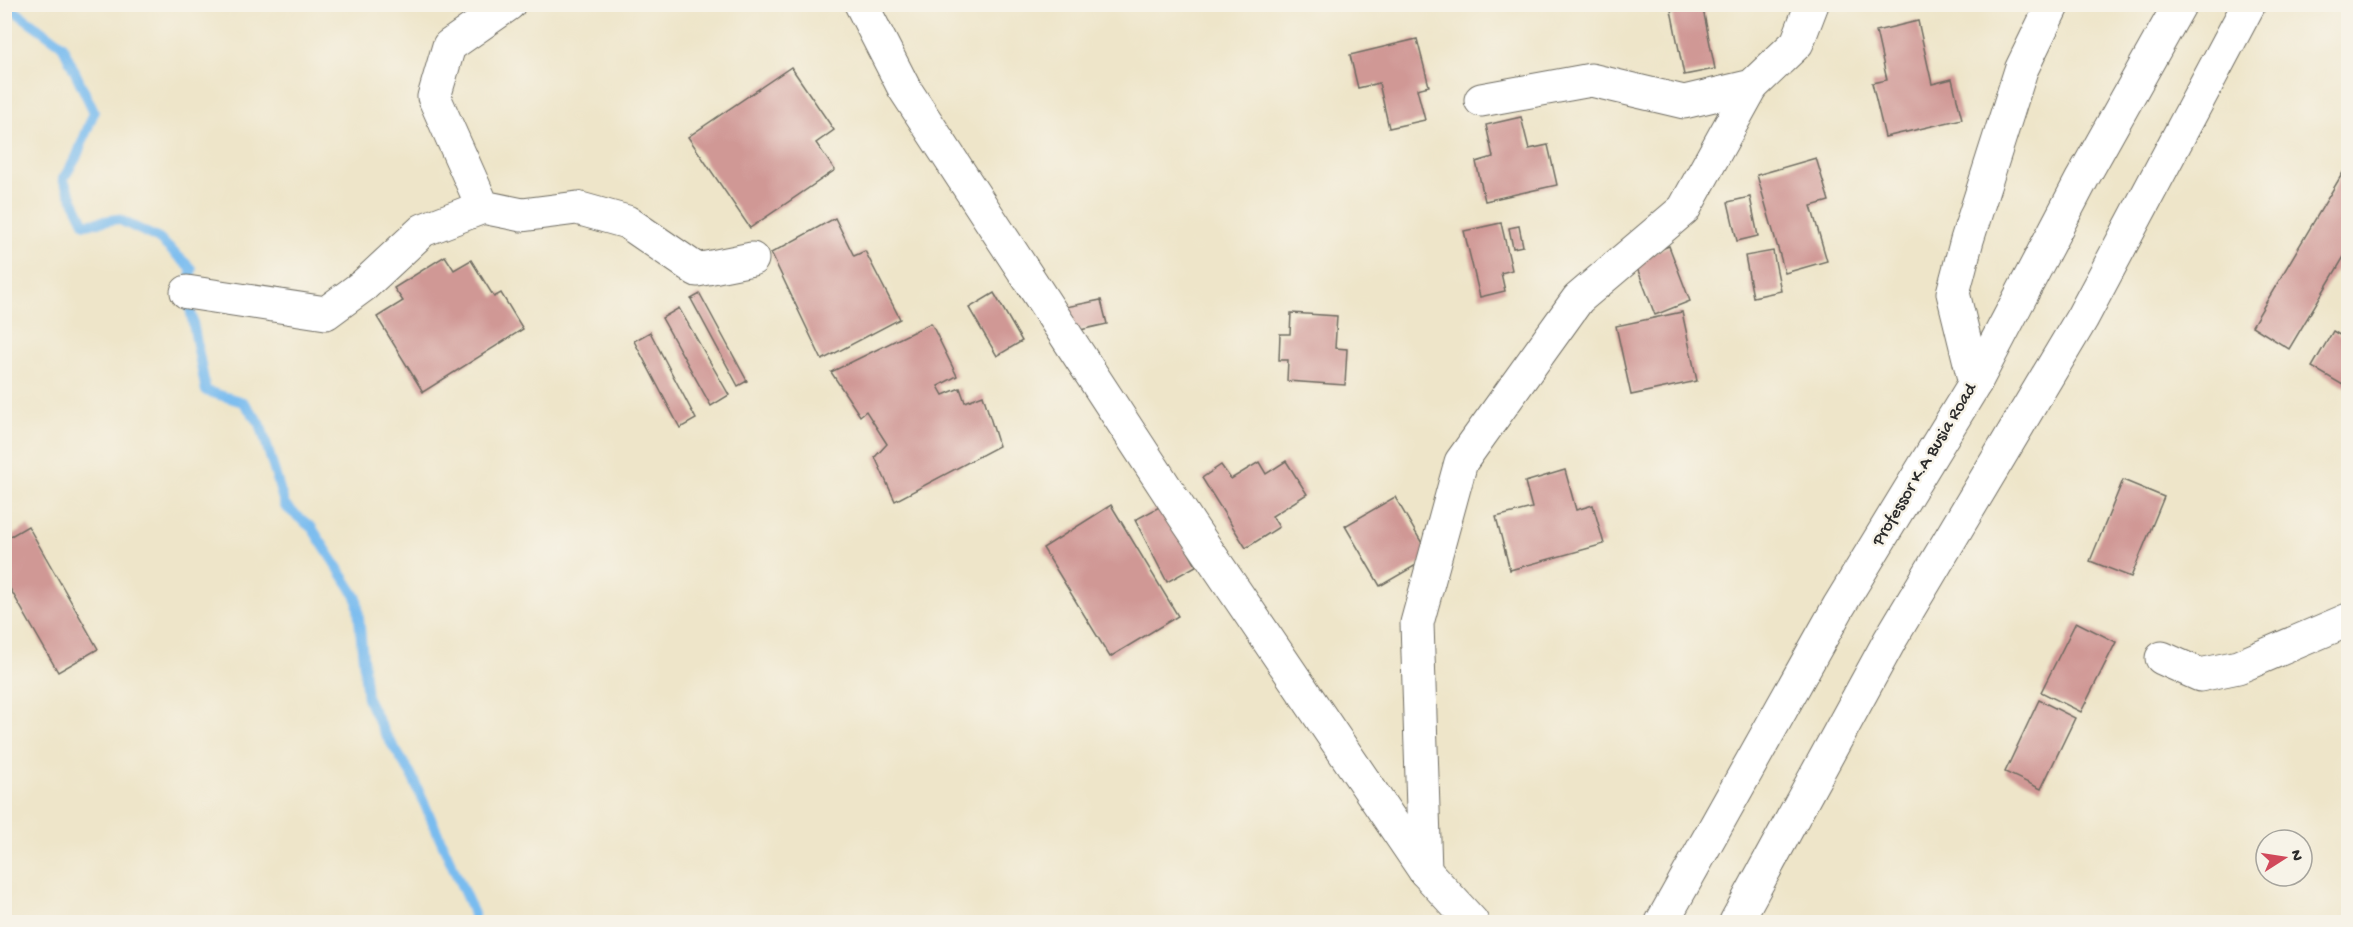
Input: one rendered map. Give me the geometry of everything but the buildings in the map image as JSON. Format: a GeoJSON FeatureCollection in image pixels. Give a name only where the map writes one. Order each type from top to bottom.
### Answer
{"type":"FeatureCollection","features":[{"type":"Feature","properties":{"kind":"street"},"geometry":{"type":"LineString","coordinates":[[483,207],[434,97],[449,46],[509,4]]}},
{"type":"Feature","properties":{"kind":"street"},"geometry":{"type":"LineString","coordinates":[[861,4],[904,88],[1190,525],[1425,871],[1472,922]]}},
{"type":"Feature","properties":{"kind":"street"},"geometry":{"type":"LineString","coordinates":[[1425,871],[1417,623],[1461,462],[1578,299],[1684,209],[1752,86],[1797,43],[1812,4]]}},
{"type":"Feature","properties":{"kind":"street"},"geometry":{"type":"LineString","coordinates":[[1975,383],[1953,293],[1967,240],[2020,70],[2053,4]]}},
{"type":"Feature","properties":{"kind":"street","name":"Professor K.A Busia Road"},"geometry":{"type":"LineString","coordinates":[[1662,922],[1839,606],[1975,383],[2082,179],[2180,4]]}},
{"type":"Feature","properties":{"kind":"street"},"geometry":{"type":"LineString","coordinates":[[1736,922],[1890,640],[2082,318],[2249,4]]}},
{"type":"Feature","properties":{"kind":"street"},"geometry":{"type":"LineString","coordinates":[[1480,100],[1591,80],[1684,102],[1752,86]]}},
{"type":"Feature","properties":{"kind":"street"},"geometry":{"type":"LineString","coordinates":[[187,292],[326,313],[364,285],[423,230],[483,207],[522,215],[577,208],[627,222],[698,270],[752,259]]}},
{"type":"Feature","properties":{"kind":"street"},"geometry":{"type":"LineString","coordinates":[[2162,658],[2200,675],[2238,667],[2349,620]]}},
{"type":"Feature","properties":{"kind":"waterway"},"geometry":{"type":"LineString","coordinates":[[4,8],[13,10],[62,45],[94,112],[76,158],[63,179],[85,224],[118,219],[159,239],[192,269],[187,292],[206,391],[243,402],[260,423],[285,506],[312,528],[357,598],[367,698],[384,732],[411,774],[474,914],[474,922]]}}]}
